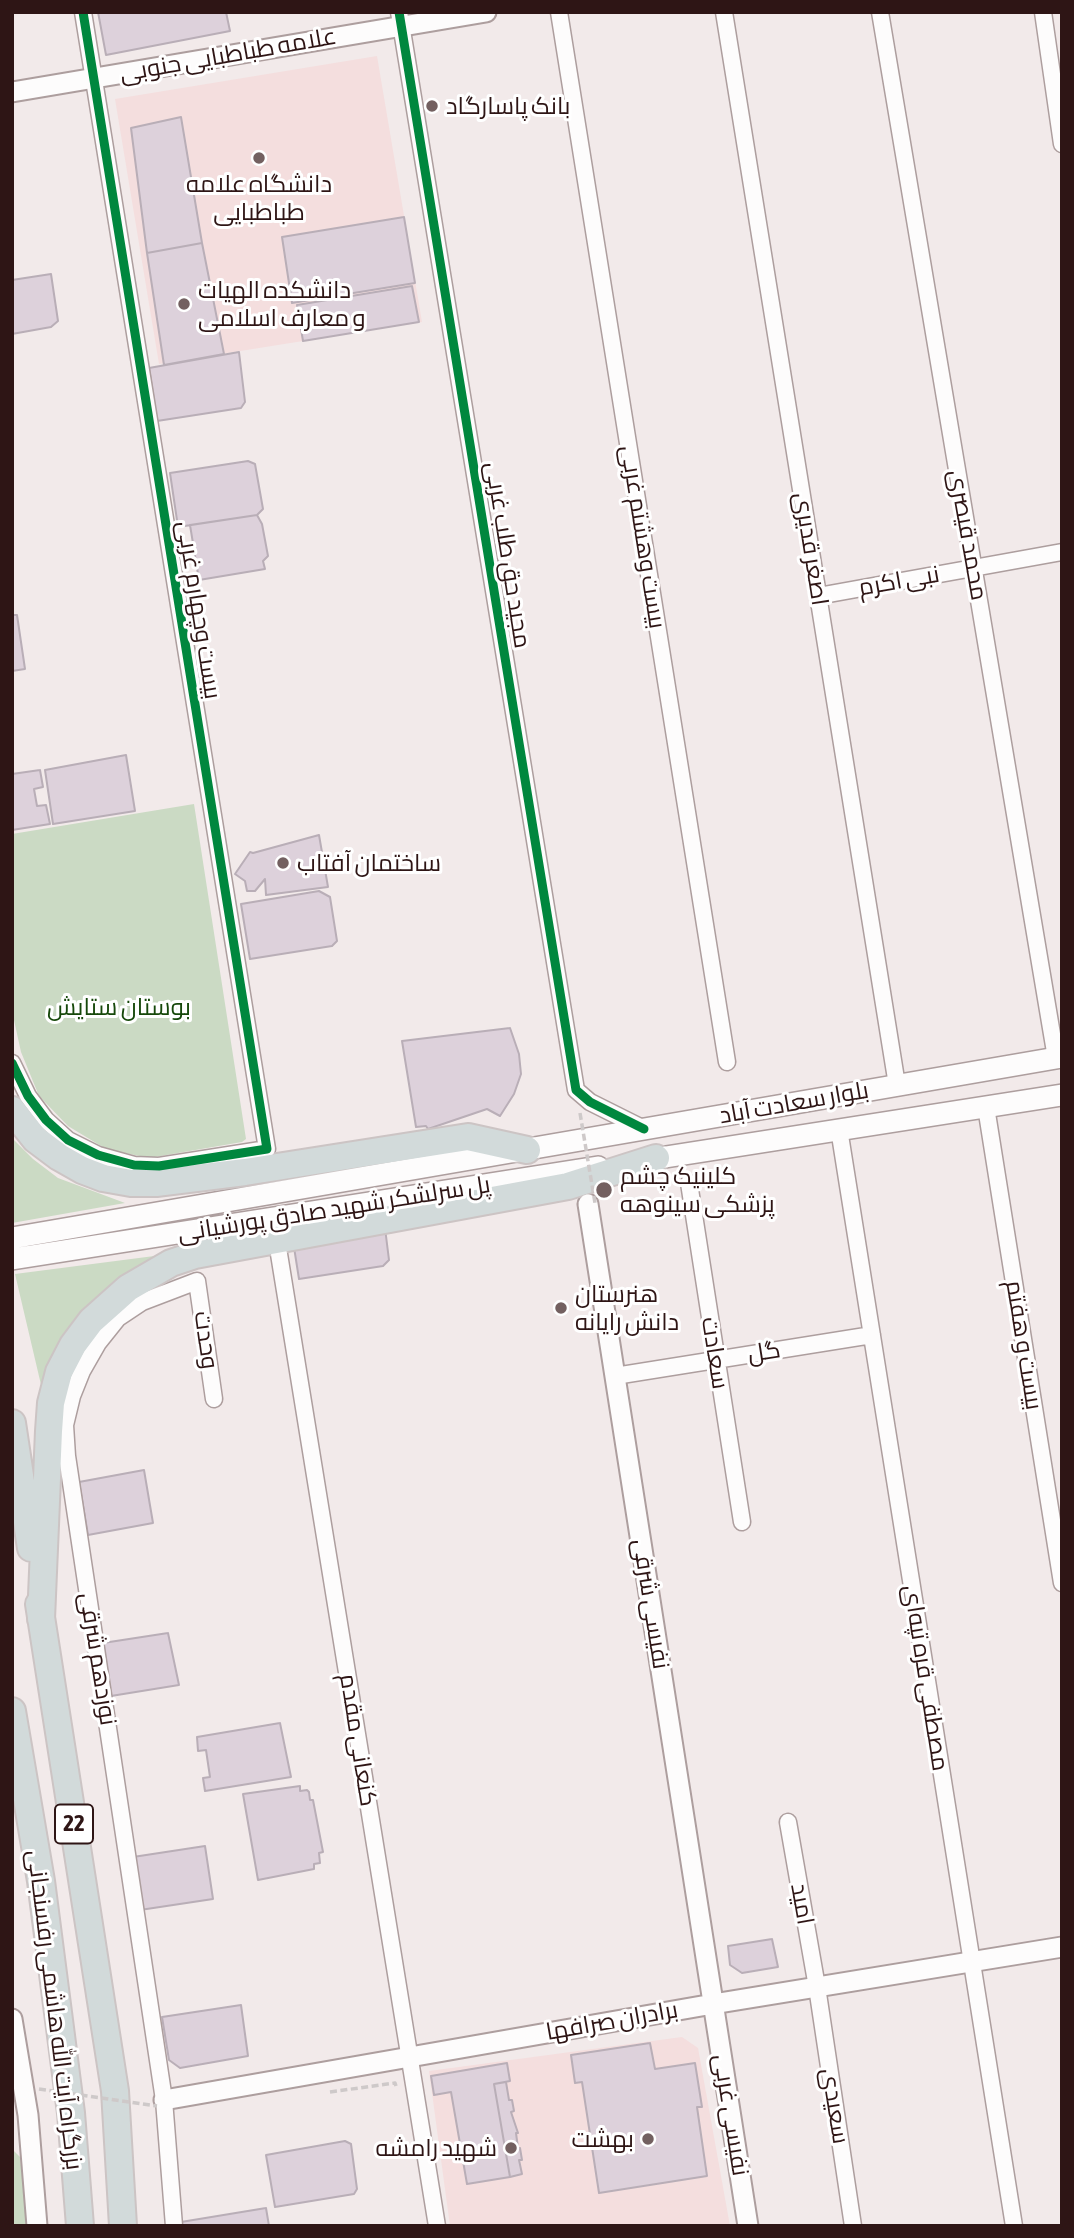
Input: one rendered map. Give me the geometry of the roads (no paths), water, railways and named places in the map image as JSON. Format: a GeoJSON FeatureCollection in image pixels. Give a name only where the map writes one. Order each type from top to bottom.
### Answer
{"type":"FeatureCollection","features":[{"type":"Feature","properties":{"kind":"highway"},"geometry":{"type":"LineString","coordinates":[[12,1110],[35,1139],[59,1157],[103,1178],[131,1183],[156,1183],[245,1172],[468,1137],[527,1150]]}},
{"type":"Feature","properties":{"kind":"highway"},"geometry":{"type":"LineString","coordinates":[[41,1619],[51,1403],[59,1372],[73,1345],[91,1321],[128,1288],[171,1263],[195,1255],[568,1186],[656,1158]]}},
{"type":"Feature","properties":{"kind":"highway","name":"بزرگراه آیت الله هاشمی رفسنجانی"},"geometry":{"type":"LineString","coordinates":[[12,1423],[115,2091],[123,2226]]}},
{"type":"Feature","properties":{"kind":"highway","name":"بزرگراه آیت الله هاشمی رفسنجانی"},"geometry":{"type":"LineString","coordinates":[[12,1711],[41,1881],[71,2113],[80,2226]]}},
{"type":"Feature","properties":{"kind":"main road","name":"بلوار سعادت آباد"},"geometry":{"type":"LineString","coordinates":[[527,1150],[1059,1057]]}},
{"type":"Feature","properties":{"kind":"main road","name":"بلوار سعادت آباد"},"geometry":{"type":"LineString","coordinates":[[656,1158],[1062,1095]]}},
{"type":"Feature","properties":{"kind":"main road","name":"پل سرلشکر شهید صادق پورشیانی"},"geometry":{"type":"LineString","coordinates":[[12,1238],[527,1150]]}},
{"type":"Feature","properties":{"kind":"main road","name":"پل سرلشکر شهید صادق پورشیانی"},"geometry":{"type":"LineString","coordinates":[[12,1259],[656,1158]]}},
{"type":"Feature","properties":{"kind":"street","name":"بیست وچهارم غربی"},"geometry":{"type":"LineString","coordinates":[[12,1063],[28,1096],[46,1120],[68,1139],[98,1155],[134,1164],[159,1166],[267,1149],[83,12]]}},
{"type":"Feature","properties":{"kind":"street","name":"علامه طباطبایی جنوبی"},"geometry":{"type":"LineString","coordinates":[[12,92],[400,19],[486,12]]}},
{"type":"Feature","properties":{"kind":"street","name":"بیست وهشتم غربی"},"geometry":{"type":"LineString","coordinates":[[559,12],[727,1062]]}},
{"type":"Feature","properties":{"kind":"street","name":"اصغر قدیری"},"geometry":{"type":"LineString","coordinates":[[724,12],[897,1086]]}},
{"type":"Feature","properties":{"kind":"street","name":"محمد قیصری"},"geometry":{"type":"LineString","coordinates":[[880,12],[1059,1057]]}},
{"type":"Feature","properties":{"kind":"street"},"geometry":{"type":"LineString","coordinates":[[1043,12],[1062,144]]}},
{"type":"Feature","properties":{"kind":"street","name":"مجید حق طلب غربی"},"geometry":{"type":"LineString","coordinates":[[400,19],[576,1090],[590,1102],[644,1129]]}},
{"type":"Feature","properties":{"kind":"street","name":"نبی اکرم"},"geometry":{"type":"LineString","coordinates":[[818,596],[1062,552]]}},
{"type":"Feature","properties":{"kind":"street","name":"بیست و هفتم"},"geometry":{"type":"LineString","coordinates":[[986,1107],[1062,1583]]}},
{"type":"Feature","properties":{"kind":"street","name":"مصطفی قره تپه‌ای"},"geometry":{"type":"LineString","coordinates":[[839,1129],[1014,2226]]}},
{"type":"Feature","properties":{"kind":"street","name":"سعادت"},"geometry":{"type":"LineString","coordinates":[[689,1183],[741,1522]]}},
{"type":"Feature","properties":{"kind":"street","name":"نفیسی شرقی"},"geometry":{"type":"LineString","coordinates":[[592,1203],[615,1376],[713,2004]]}},
{"type":"Feature","properties":{"kind":"street","name":"کنعانی مقدم"},"geometry":{"type":"LineString","coordinates":[[279,1255],[437,2226]]}},
{"type":"Feature","properties":{"kind":"street","name":"وحدت"},"geometry":{"type":"LineString","coordinates":[[197,1281],[214,1399]]}},
{"type":"Feature","properties":{"kind":"street","name":"نوزدهم شرقی"},"geometry":{"type":"LineString","coordinates":[[174,2226],[161,2103],[67,1456],[65,1425],[82,1371],[98,1343],[118,1318],[142,1302],[197,1281]]}},
{"type":"Feature","properties":{"kind":"street","name":"گل"},"geometry":{"type":"LineString","coordinates":[[615,1376],[872,1335]]}},
{"type":"Feature","properties":{"kind":"street","name":"امید"},"geometry":{"type":"LineString","coordinates":[[788,1822],[817,1987]]}},
{"type":"Feature","properties":{"kind":"street","name":"برادران صرافها"},"geometry":{"type":"LineString","coordinates":[[161,2103],[713,2004],[1062,1947]]}},
{"type":"Feature","properties":{"kind":"street","name":"سعیدی"},"geometry":{"type":"LineString","coordinates":[[817,1987],[853,2226]]}},
{"type":"Feature","properties":{"kind":"street","name":"نفیسی غربی"},"geometry":{"type":"LineString","coordinates":[[713,2004],[748,2226]]}},
{"type":"Feature","properties":{"kind":"street"},"geometry":{"type":"LineString","coordinates":[[12,2019],[20,2122],[37,2226]]}},
{"type":"Feature","properties":{"kind":"place","name":"بانک پاسارگاد"},"geometry":{"type":"Point","coordinates":[432,106]}},
{"type":"Feature","properties":{"kind":"place","name":"دانشگاه علامه طباطبایی"},"geometry":{"type":"Point","coordinates":[259,158]}},
{"type":"Feature","properties":{"kind":"place","name":"دانشکده الهیات و معارف اسلامی"},"geometry":{"type":"Point","coordinates":[184,304]}},
{"type":"Feature","properties":{"kind":"place","name":"ساختمان آفتاب"},"geometry":{"type":"Point","coordinates":[283,863]}},
{"type":"Feature","properties":{"kind":"place","name":"کلینیک چشم پزشکی سینوهه"},"geometry":{"type":"Point","coordinates":[604,1190]}},
{"type":"Feature","properties":{"kind":"place","name":"هنرستان دانش رایانه"},"geometry":{"type":"Point","coordinates":[561,1308]}},
{"type":"Feature","properties":{"kind":"place","name":"بهشت"},"geometry":{"type":"Point","coordinates":[648,2139]}},
{"type":"Feature","properties":{"kind":"place","name":"شهید رامشه"},"geometry":{"type":"Point","coordinates":[511,2148]}},
{"type":"Feature","properties":{"kind":"park label","name":"بوستان ستایش"},"geometry":{"type":"Point","coordinates":[119,1007]}}]}
